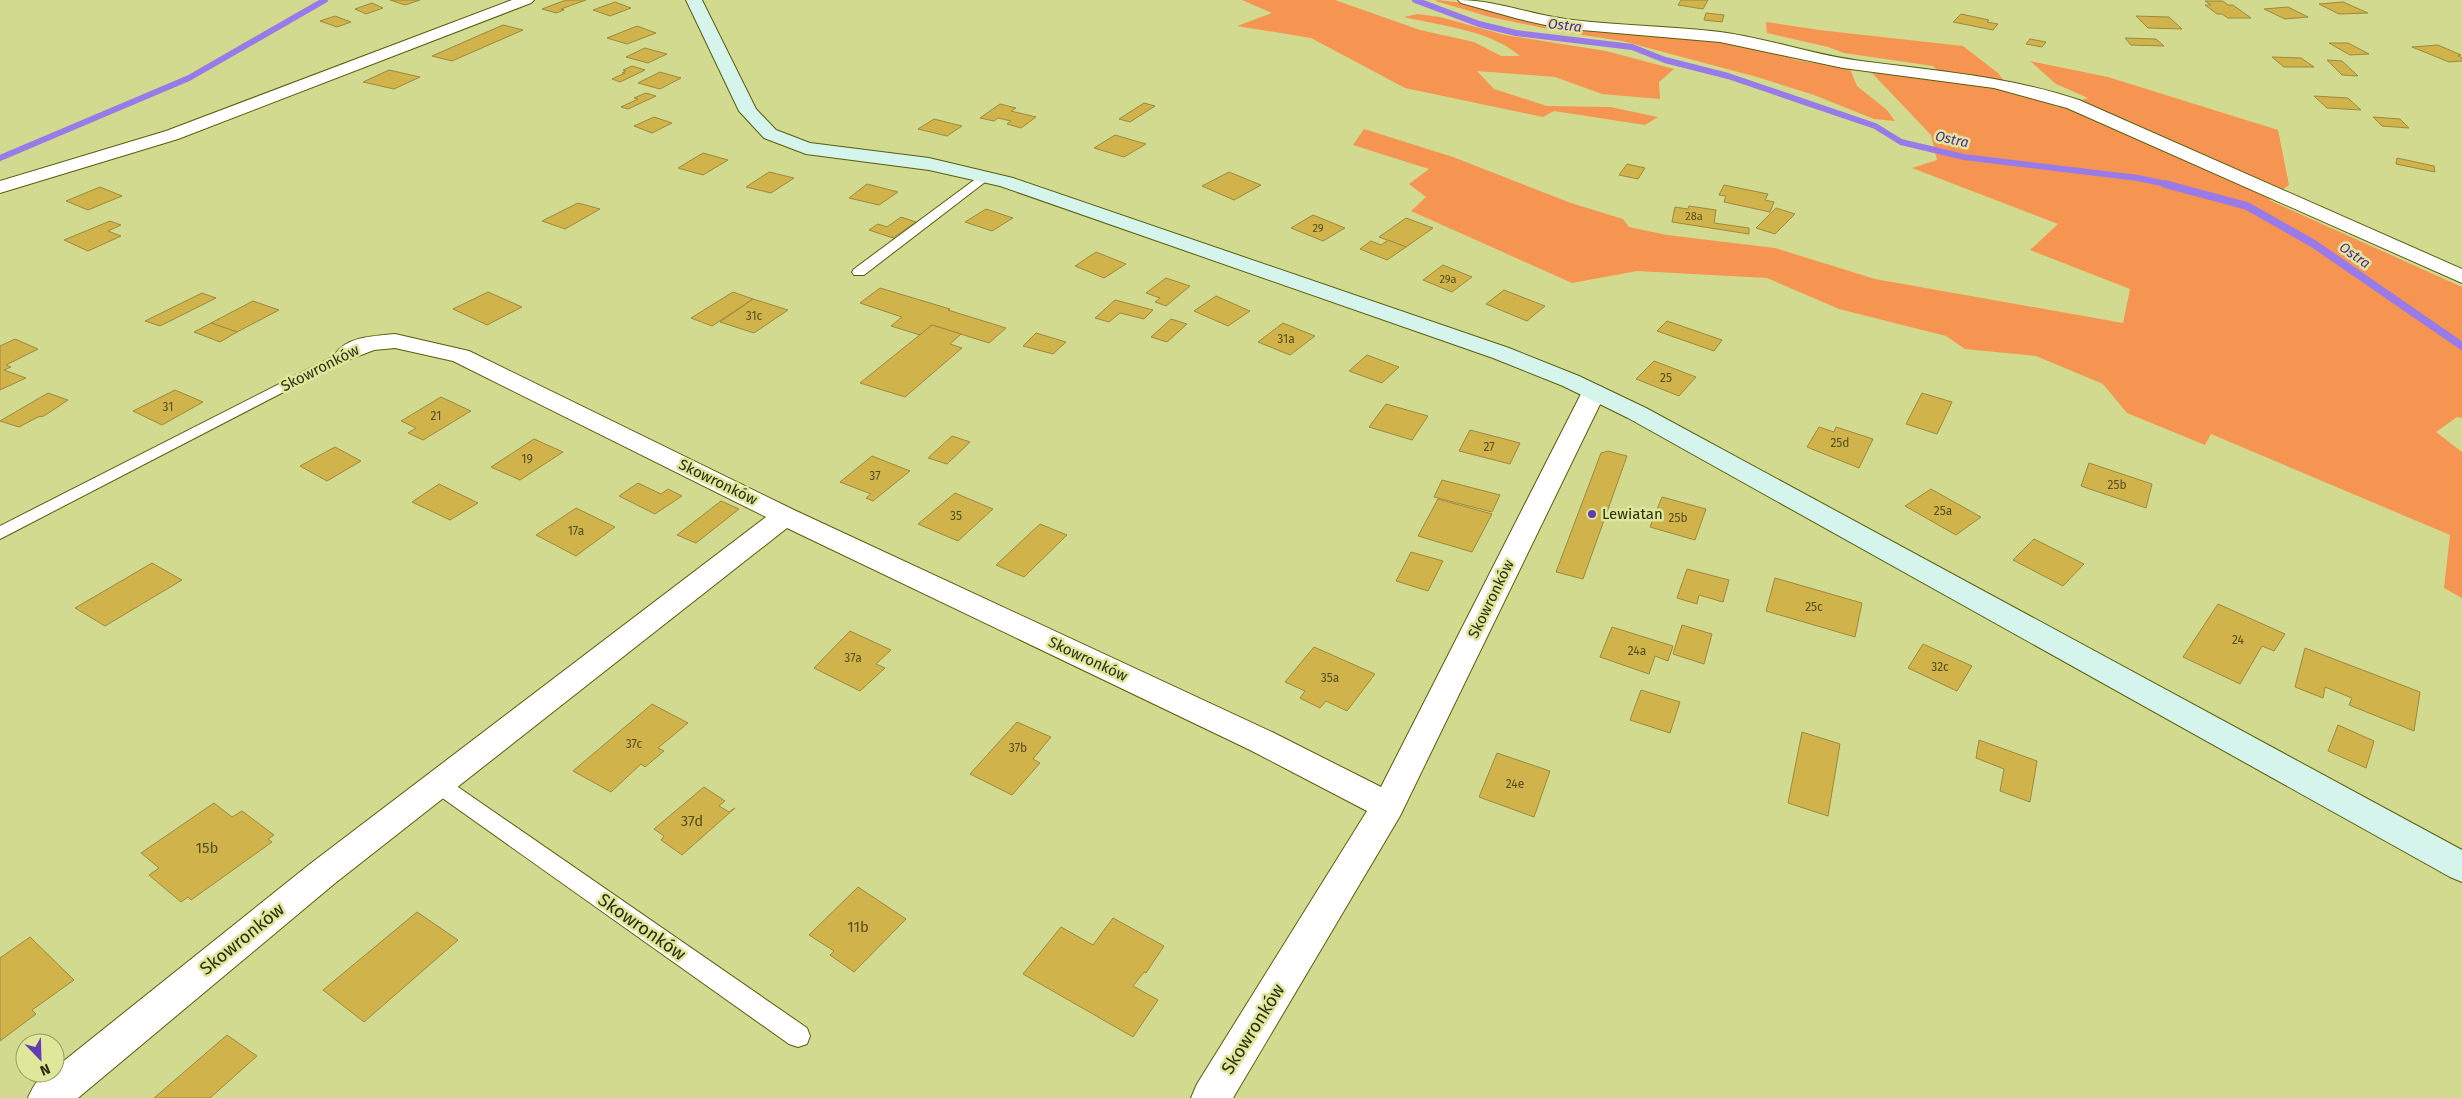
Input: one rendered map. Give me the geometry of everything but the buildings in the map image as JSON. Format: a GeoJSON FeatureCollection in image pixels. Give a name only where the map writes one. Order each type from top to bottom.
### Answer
{"type":"FeatureCollection","features":[{"type":"Feature","properties":{"kind":"street"},"geometry":{"type":"LineString","coordinates":[[0,187],[172,135],[526,0]]}},
{"type":"Feature","properties":{"kind":"street"},"geometry":{"type":"LineString","coordinates":[[694,0],[748,111],[770,134],[806,148],[929,164],[985,176],[1084,208],[1501,353],[1594,392],[1637,413],[2462,867]]}},
{"type":"Feature","properties":{"kind":"street"},"geometry":{"type":"LineString","coordinates":[[1466,0],[1516,14],[1555,22],[1756,42],[1794,54],[1830,61],[1984,79],[2038,92],[2073,104],[2462,277]]}},
{"type":"Feature","properties":{"kind":"street","name":"Skowronków"},"geometry":{"type":"LineString","coordinates":[[348,352],[369,343],[395,341],[461,356],[785,516],[1261,741],[1388,806]]}},
{"type":"Feature","properties":{"kind":"street","name":"Skowronków"},"geometry":{"type":"LineString","coordinates":[[1211,1098],[1388,806],[1594,392]]}},
{"type":"Feature","properties":{"kind":"street","name":"Skowronków"},"geometry":{"type":"LineString","coordinates":[[48,1098],[322,874],[785,516]]}},
{"type":"Feature","properties":{"kind":"lane"},"geometry":{"type":"LineString","coordinates":[[859,272],[985,176]]}},
{"type":"Feature","properties":{"kind":"lane","name":"Skowronków"},"geometry":{"type":"LineString","coordinates":[[0,533],[348,352]]}},
{"type":"Feature","properties":{"kind":"lane","name":"Skowronków"},"geometry":{"type":"LineString","coordinates":[[438,784],[798,1036]]}},
{"type":"Feature","properties":{"kind":"shaded area"},"geometry":{"type":"Polygon","coordinates":[[[1242,0],[1335,0],[1420,30],[1474,42],[1501,56],[1520,56],[1495,40],[1465,30],[1404,17],[1417,14],[1440,17],[1505,35],[1606,51],[1674,69],[1659,82],[1660,99],[1602,94],[1555,77],[1477,71],[1494,89],[1547,106],[1610,107],[1658,117],[1645,125],[1554,111],[1543,117],[1405,88],[1311,38],[1237,26],[1272,13],[1242,0]]]}},
{"type":"Feature","properties":{"kind":"shaded area"},"geometry":{"type":"Polygon","coordinates":[[[1435,1],[1472,4],[1565,29],[1660,35],[1757,46],[1796,60],[1850,69],[1857,86],[1887,110],[1895,121],[1874,119],[1814,95],[1757,77],[1622,41],[1563,32],[1490,17],[1435,1]]]}},
{"type":"Feature","properties":{"kind":"shaded area"},"geometry":{"type":"Polygon","coordinates":[[[1766,22],[1819,30],[1963,46],[1998,73],[2011,90],[2035,97],[2057,107],[2088,98],[2056,84],[2030,61],[2108,77],[2278,130],[2289,185],[2269,200],[2462,287],[2462,418],[2457,417],[2436,432],[2462,452],[2462,598],[2444,588],[2450,535],[2211,434],[2205,445],[2127,413],[2103,384],[2036,356],[1965,349],[1946,336],[1839,309],[1767,278],[1637,271],[1572,283],[1411,211],[1426,197],[1409,184],[1429,169],[1353,145],[1364,129],[1453,157],[1571,203],[1623,219],[1629,227],[1667,235],[1775,248],[1875,279],[2123,323],[2130,289],[2030,250],[2058,224],[1912,168],[1937,160],[1931,135],[1872,73],[1944,78],[1933,66],[1844,53],[1828,47],[1767,33],[1766,22]]]}},
{"type":"Feature","properties":{"kind":"waterway"},"geometry":{"type":"LineString","coordinates":[[0,158],[189,78],[325,0]]}},
{"type":"Feature","properties":{"kind":"waterway","name":"Ostra"},"geometry":{"type":"LineString","coordinates":[[1415,0],[1479,24],[1516,33],[1632,47],[1665,60],[1728,76],[1875,126],[1901,142],[1964,157],[2138,178],[2171,185]]}},
{"type":"Feature","properties":{"kind":"waterway","name":"Ostra"},"geometry":{"type":"LineString","coordinates":[[2165,184],[2247,206],[2314,244],[2462,346]]}},
{"type":"Feature","properties":{"kind":"place","name":"Lewiatan"},"geometry":{"type":"Point","coordinates":[1592,514]}}]}
